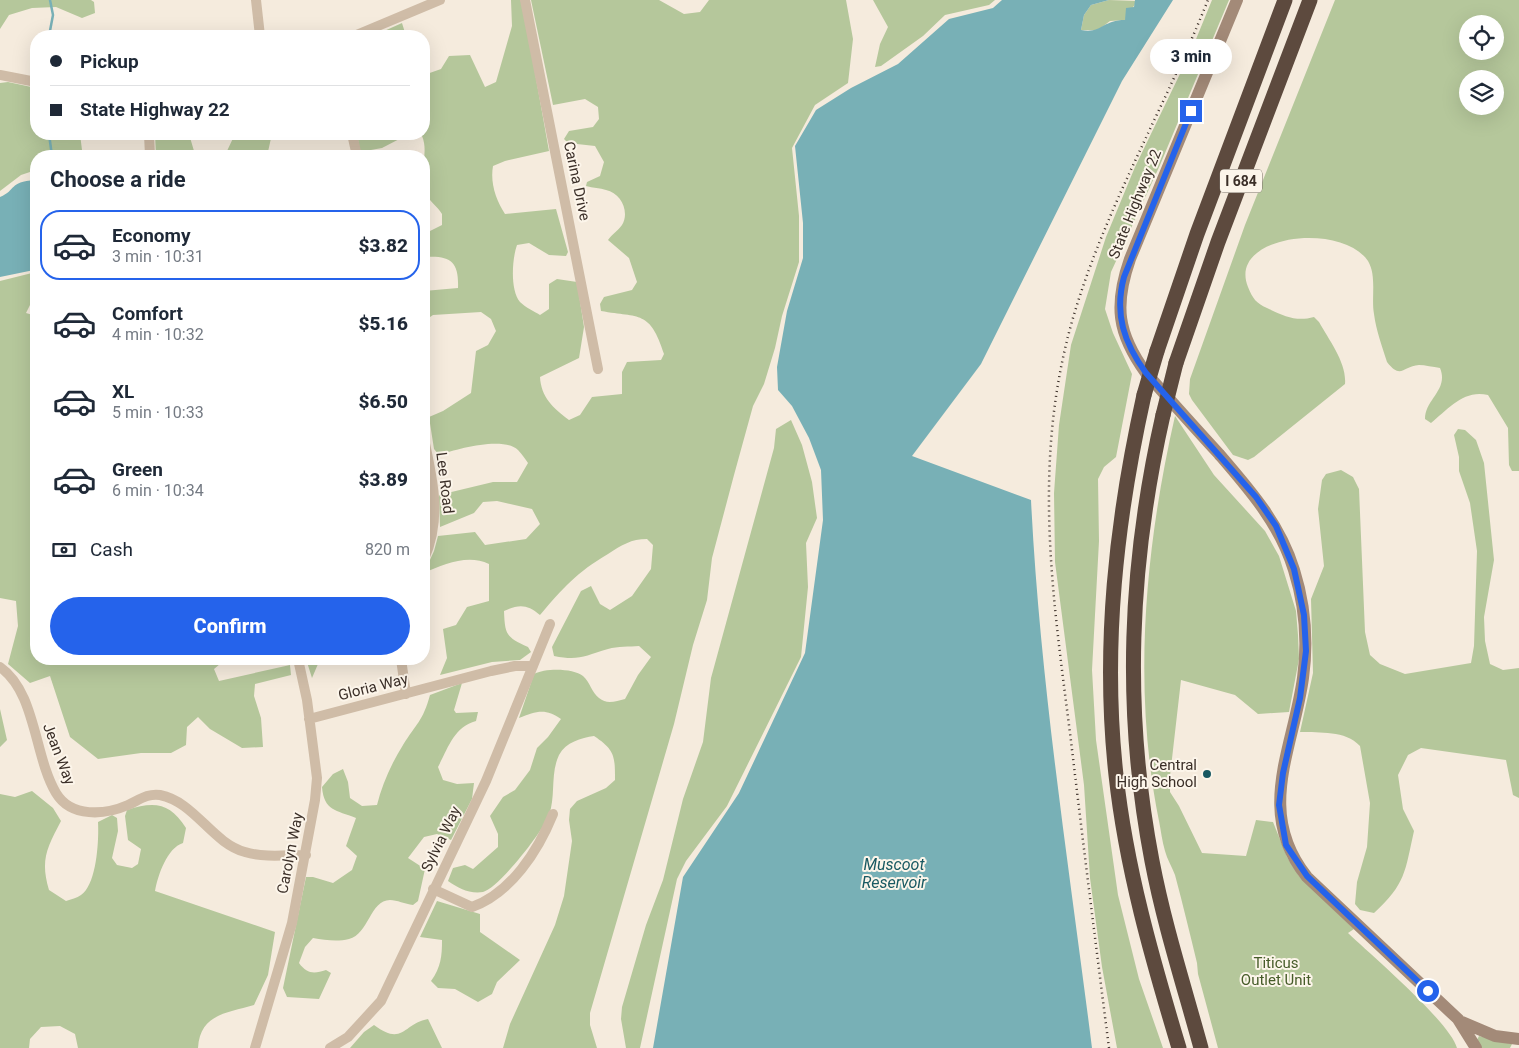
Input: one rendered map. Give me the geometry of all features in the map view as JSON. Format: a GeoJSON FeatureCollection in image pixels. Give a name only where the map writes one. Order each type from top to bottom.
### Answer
{"type":"FeatureCollection","features":[{"type":"Feature","properties":{"kind":"highway","name":"I 684"},"geometry":{"type":"LineString","coordinates":[[1179,1048],[1152,957],[1131,867],[1116,776],[1112,730],[1110,638],[1114,574],[1124,500],[1144,395],[1156,351],[1197,234],[1286,0]]}},
{"type":"Feature","properties":{"kind":"highway","name":"I 684"},"geometry":{"type":"LineString","coordinates":[[1202,1048],[1152,862],[1138,774],[1134,729],[1132,639],[1134,594],[1145,504],[1163,415],[1176,363],[1218,242],[1310,0]]}},
{"type":"Feature","properties":{"kind":"main road","name":"State Highway 22"},"geometry":{"type":"LineString","coordinates":[[1237,0],[1130,259],[1120,291],[1120,317],[1126,342],[1146,373],[1267,512],[1284,541],[1298,583],[1304,615],[1306,651],[1300,698],[1283,773],[1279,805],[1286,845],[1307,876],[1458,1019]]}},
{"type":"Feature","properties":{"kind":"main road"},"geometry":{"type":"LineString","coordinates":[[1458,1019],[1480,1031],[1519,1039]]}},
{"type":"Feature","properties":{"kind":"main road"},"geometry":{"type":"LineString","coordinates":[[1458,1019],[1476,1048]]}},
{"type":"Feature","properties":{"kind":"street"},"geometry":{"type":"LineString","coordinates":[[256,0],[259,30]]}},
{"type":"Feature","properties":{"kind":"street"},"geometry":{"type":"LineString","coordinates":[[368,30],[440,0]]}},
{"type":"Feature","properties":{"kind":"street","name":"Carina Drive"},"geometry":{"type":"LineString","coordinates":[[525,0],[598,369]]}},
{"type":"Feature","properties":{"kind":"street"},"geometry":{"type":"LineString","coordinates":[[0,76],[30,81]]}},
{"type":"Feature","properties":{"kind":"street","name":"Lee Road"},"geometry":{"type":"LineString","coordinates":[[430,470],[436,514],[430,545]]}},
{"type":"Feature","properties":{"kind":"street","name":"Sylvia Way"},"geometry":{"type":"LineString","coordinates":[[330,1048],[348,1037],[381,1001],[486,781],[550,624]]}},
{"type":"Feature","properties":{"kind":"street","name":"Carolyn Way"},"geometry":{"type":"LineString","coordinates":[[255,1048],[292,923],[316,800],[317,778],[299,665]]}},
{"type":"Feature","properties":{"kind":"street"},"geometry":{"type":"LineString","coordinates":[[401,665],[406,694]]}},
{"type":"Feature","properties":{"kind":"street","name":"Gloria Way"},"geometry":{"type":"LineString","coordinates":[[308,719],[491,671],[515,666],[533,666]]}},
{"type":"Feature","properties":{"kind":"street","name":"Jean Way"},"geometry":{"type":"LineString","coordinates":[[0,667],[8,672],[22,689],[49,776],[56,793],[67,806],[85,812],[108,812],[151,795],[162,795],[179,803],[226,843],[245,852],[306,855]]}},
{"type":"Feature","properties":{"kind":"street"},"geometry":{"type":"LineString","coordinates":[[433,889],[472,907],[486,902],[501,891],[536,850],[553,814]]}},
{"type":"Feature","properties":{"kind":"green space"},"geometry":{"type":"Polygon","coordinates":[[[0,0],[91,0],[94,2],[95,13],[82,18],[56,7],[32,8],[9,15],[0,29],[0,0]]]}},
{"type":"Feature","properties":{"kind":"green space"},"geometry":{"type":"Polygon","coordinates":[[[511,0],[522,0],[549,151],[505,161],[493,166],[493,185],[496,197],[505,214],[556,209],[568,252],[566,256],[549,255],[529,243],[517,245],[513,266],[513,282],[520,302],[540,315],[549,309],[549,284],[557,279],[577,282],[584,327],[579,358],[540,377],[545,396],[549,402],[569,420],[580,415],[592,397],[622,394],[622,372],[627,362],[661,360],[664,354],[654,330],[648,323],[634,316],[601,311],[600,304],[604,297],[632,290],[637,282],[629,258],[608,240],[622,225],[625,214],[623,204],[611,192],[586,186],[587,182],[600,176],[604,162],[595,146],[568,143],[564,139],[569,131],[593,127],[599,119],[598,107],[585,99],[553,105],[531,0],[659,0],[684,14],[700,12],[709,0],[846,0],[853,39],[848,83],[815,105],[792,148],[799,216],[799,262],[764,384],[753,406],[712,558],[707,600],[693,645],[674,724],[590,1013],[590,1025],[597,1048],[503,1048],[510,1024],[555,925],[564,896],[572,841],[569,820],[570,809],[577,801],[606,788],[615,780],[614,759],[606,745],[594,736],[574,741],[562,751],[556,762],[549,815],[530,845],[499,881],[483,892],[473,892],[464,890],[448,881],[453,868],[465,865],[473,869],[498,847],[498,834],[490,816],[503,797],[515,790],[530,770],[537,748],[561,719],[546,712],[519,718],[534,674],[545,671],[573,671],[585,678],[599,698],[608,702],[615,701],[625,699],[638,675],[651,657],[639,646],[612,648],[581,657],[570,658],[554,656],[552,647],[581,591],[591,586],[600,604],[610,610],[632,596],[651,569],[653,545],[647,539],[641,539],[622,545],[579,574],[540,615],[523,606],[504,611],[508,634],[515,641],[528,647],[531,652],[520,660],[492,662],[440,675],[447,658],[443,629],[456,625],[467,607],[489,601],[489,564],[481,561],[464,560],[430,570],[430,560],[438,536],[475,532],[485,545],[526,539],[540,524],[532,509],[497,501],[483,502],[474,513],[440,527],[439,495],[493,482],[517,482],[528,463],[518,450],[502,444],[480,445],[439,455],[434,449],[430,423],[430,417],[443,411],[471,393],[476,351],[488,345],[496,331],[491,319],[481,312],[433,315],[430,317],[430,290],[458,288],[458,279],[452,262],[441,257],[430,257],[430,231],[442,225],[442,214],[430,200],[430,150],[425,150],[423,140],[430,140],[430,73],[441,69],[449,56],[470,55],[485,87],[496,82],[512,26],[511,0]]]}},
{"type":"Feature","properties":{"kind":"green space"},"geometry":{"type":"Polygon","coordinates":[[[873,0],[995,0],[989,5],[945,15],[923,36],[881,66],[875,67],[880,44],[888,27],[873,0]]]}},
{"type":"Feature","properties":{"kind":"green space"},"geometry":{"type":"Polygon","coordinates":[[[1109,0],[1137,1],[1125,20],[1110,21],[1098,30],[1081,30],[1084,15],[1091,5],[1109,0]]]}},
{"type":"Feature","properties":{"kind":"green space"},"geometry":{"type":"Polygon","coordinates":[[[1212,0],[1229,0],[1160,165],[1111,272],[1105,309],[1113,333],[1132,374],[1116,457],[1104,467],[1098,479],[1099,541],[1092,670],[1096,740],[1118,895],[1139,979],[1163,1048],[1117,1048],[1102,967],[1090,878],[1084,785],[1055,562],[1054,493],[1059,425],[1071,345],[1106,237],[1135,167],[1192,49],[1212,0]]]}},
{"type":"Feature","properties":{"kind":"green space"},"geometry":{"type":"Polygon","coordinates":[[[1335,0],[1519,0],[1519,471],[1512,471],[1509,465],[1508,428],[1488,395],[1471,395],[1450,406],[1431,423],[1425,419],[1426,412],[1439,389],[1442,376],[1440,368],[1419,365],[1399,371],[1387,362],[1376,326],[1371,267],[1368,261],[1354,249],[1335,241],[1313,238],[1290,240],[1270,245],[1254,255],[1246,269],[1248,287],[1257,302],[1285,316],[1301,319],[1314,317],[1319,322],[1340,360],[1345,376],[1345,384],[1248,460],[1233,455],[1192,400],[1189,394],[1190,379],[1245,225],[1335,0]]]}},
{"type":"Feature","properties":{"kind":"green space"},"geometry":{"type":"Polygon","coordinates":[[[402,23],[404,30],[386,30],[402,23]]]}},
{"type":"Feature","properties":{"kind":"green space"},"geometry":{"type":"Polygon","coordinates":[[[8,82],[30,87],[30,140],[81,140],[82,150],[30,150],[30,172],[21,175],[0,191],[0,83],[8,82]]]}},
{"type":"Feature","properties":{"kind":"green space"},"geometry":{"type":"Polygon","coordinates":[[[155,140],[191,140],[194,150],[156,150],[155,140]]]}},
{"type":"Feature","properties":{"kind":"green space"},"geometry":{"type":"Polygon","coordinates":[[[232,140],[271,140],[268,150],[227,150],[232,140]]]}},
{"type":"Feature","properties":{"kind":"green space"},"geometry":{"type":"Polygon","coordinates":[[[358,140],[397,140],[382,148],[360,150],[358,140]]]}},
{"type":"Feature","properties":{"kind":"green space"},"geometry":{"type":"Polygon","coordinates":[[[30,274],[30,305],[26,313],[30,314],[30,665],[219,665],[214,669],[219,681],[290,665],[291,675],[255,684],[254,696],[261,718],[263,747],[242,748],[210,729],[198,717],[187,727],[186,745],[171,753],[141,753],[98,759],[70,737],[50,676],[30,683],[8,664],[18,626],[16,601],[0,598],[0,281],[30,274]]]}},
{"type":"Feature","properties":{"kind":"green space","name":"Titicus Outlet Unit"},"geometry":{"type":"Polygon","coordinates":[[[1175,416],[1214,475],[1265,531],[1279,556],[1296,611],[1299,659],[1289,712],[1258,714],[1235,695],[1181,680],[1170,776],[1170,792],[1202,853],[1246,856],[1256,820],[1273,822],[1287,857],[1299,876],[1354,929],[1348,933],[1426,1006],[1451,1036],[1457,1048],[1218,1048],[1198,974],[1197,963],[1175,875],[1163,844],[1151,771],[1146,720],[1144,669],[1150,567],[1156,516],[1175,416]]]}},
{"type":"Feature","properties":{"kind":"green space"},"geometry":{"type":"Polygon","coordinates":[[[791,420],[802,445],[812,482],[817,518],[806,543],[808,587],[801,657],[727,806],[686,861],[677,879],[640,1048],[626,1048],[621,1019],[622,1007],[646,925],[663,880],[683,799],[703,742],[711,678],[774,448],[776,429],[791,420]]]}},
{"type":"Feature","properties":{"kind":"green space"},"geometry":{"type":"Polygon","coordinates":[[[1458,429],[1465,430],[1476,440],[1484,463],[1494,560],[1484,617],[1485,641],[1490,664],[1503,670],[1519,668],[1519,798],[1513,795],[1506,760],[1421,748],[1408,755],[1398,775],[1403,809],[1414,831],[1403,876],[1385,903],[1374,913],[1360,910],[1355,904],[1357,882],[1367,847],[1370,803],[1360,746],[1347,737],[1340,735],[1300,732],[1313,673],[1311,599],[1324,566],[1318,509],[1322,480],[1326,474],[1341,470],[1353,477],[1359,489],[1365,632],[1370,655],[1380,664],[1405,674],[1471,663],[1474,646],[1477,551],[1470,503],[1459,471],[1459,457],[1454,435],[1458,429]]]}},
{"type":"Feature","properties":{"kind":"green space"},"geometry":{"type":"Polygon","coordinates":[[[308,665],[318,665],[312,678],[308,665]]]}},
{"type":"Feature","properties":{"kind":"green space"},"geometry":{"type":"Polygon","coordinates":[[[462,683],[454,710],[456,713],[478,712],[476,721],[462,728],[452,739],[438,767],[443,780],[457,784],[474,783],[472,799],[451,840],[437,834],[424,837],[408,858],[425,869],[418,901],[413,905],[393,900],[383,901],[378,905],[361,931],[349,939],[336,941],[313,938],[305,947],[299,963],[311,972],[326,970],[331,973],[319,999],[287,997],[283,988],[306,877],[313,877],[333,883],[352,870],[357,856],[346,846],[356,818],[332,809],[325,801],[322,787],[333,774],[343,769],[348,782],[350,798],[362,806],[377,805],[391,767],[422,717],[430,695],[462,683]]]}},
{"type":"Feature","properties":{"kind":"green space"},"geometry":{"type":"Polygon","coordinates":[[[0,709],[7,740],[0,747],[0,709]]]}},
{"type":"Feature","properties":{"kind":"green space"},"geometry":{"type":"Polygon","coordinates":[[[32,791],[53,808],[61,821],[46,854],[45,870],[49,890],[66,901],[81,895],[91,881],[96,861],[98,822],[112,815],[117,818],[118,831],[112,858],[117,865],[132,868],[138,864],[141,849],[128,840],[125,816],[127,810],[154,805],[161,806],[174,813],[186,828],[183,843],[172,850],[168,856],[158,877],[155,891],[275,932],[268,975],[254,1005],[225,1013],[209,1022],[200,1037],[198,1048],[78,1048],[75,1034],[60,1026],[41,1027],[30,1039],[29,1048],[0,1048],[0,794],[15,797],[32,791]]]}},
{"type":"Feature","properties":{"kind":"green space"},"geometry":{"type":"Polygon","coordinates":[[[437,901],[480,914],[480,932],[520,960],[497,982],[492,994],[478,1002],[455,989],[438,988],[431,981],[440,961],[442,940],[420,937],[437,901]]]}},
{"type":"Feature","properties":{"kind":"green space"},"geometry":{"type":"Polygon","coordinates":[[[428,1019],[442,1048],[350,1048],[364,1032],[374,1025],[391,1034],[398,1034],[420,1021],[428,1019]]]}},
{"type":"Feature","properties":{"kind":"green space"},"geometry":{"type":"Polygon","coordinates":[[[1479,1036],[1512,1044],[1510,1048],[1480,1048],[1477,1040],[1479,1036]]]}},
{"type":"Feature","properties":{"kind":"water","name":"Muscoot Reservoir"},"geometry":{"type":"Polygon","coordinates":[[[1002,0],[1109,0],[1091,5],[1084,15],[1081,30],[1088,31],[1098,29],[1111,22],[1125,20],[1126,8],[1134,7],[1135,0],[1173,0],[1122,81],[981,364],[912,456],[1031,500],[1035,569],[1048,706],[1092,1048],[653,1048],[683,877],[739,793],[805,653],[823,520],[821,470],[809,438],[792,406],[778,390],[777,367],[787,311],[803,258],[803,223],[795,146],[816,110],[851,88],[898,64],[949,19],[993,8],[1002,0]]]}},
{"type":"Feature","properties":{"kind":"water"},"geometry":{"type":"Polygon","coordinates":[[[30,181],[30,271],[0,277],[0,197],[17,184],[30,181]]]}},
{"type":"Feature","properties":{"kind":"waterway"},"geometry":{"type":"LineString","coordinates":[[50,0],[53,15],[50,30]]}},
{"type":"Feature","properties":{"kind":"waterway"},"geometry":{"type":"LineString","coordinates":[[50,140],[51,150]]}},
{"type":"Feature","properties":{"kind":"railway"},"geometry":{"type":"LineString","coordinates":[[1109,1048],[1064,688],[1053,584],[1049,481],[1052,430],[1059,378],[1071,325],[1084,283],[1117,201],[1173,81],[1208,0]]}},
{"type":"Feature","properties":{"kind":"place","name":"Central High School"},"geometry":{"type":"Point","coordinates":[1207,774]}},
{"type":"Feature","properties":{"kind":"route"},"geometry":{"type":"LineString","coordinates":[[1191,111],[1124,277],[1119,305],[1122,330],[1129,348],[1146,373],[1242,480],[1267,512],[1284,541],[1294,569],[1302,599],[1306,651],[1300,698],[1283,773],[1279,805],[1286,845],[1298,866],[1307,876],[1428,991]]}}]}
